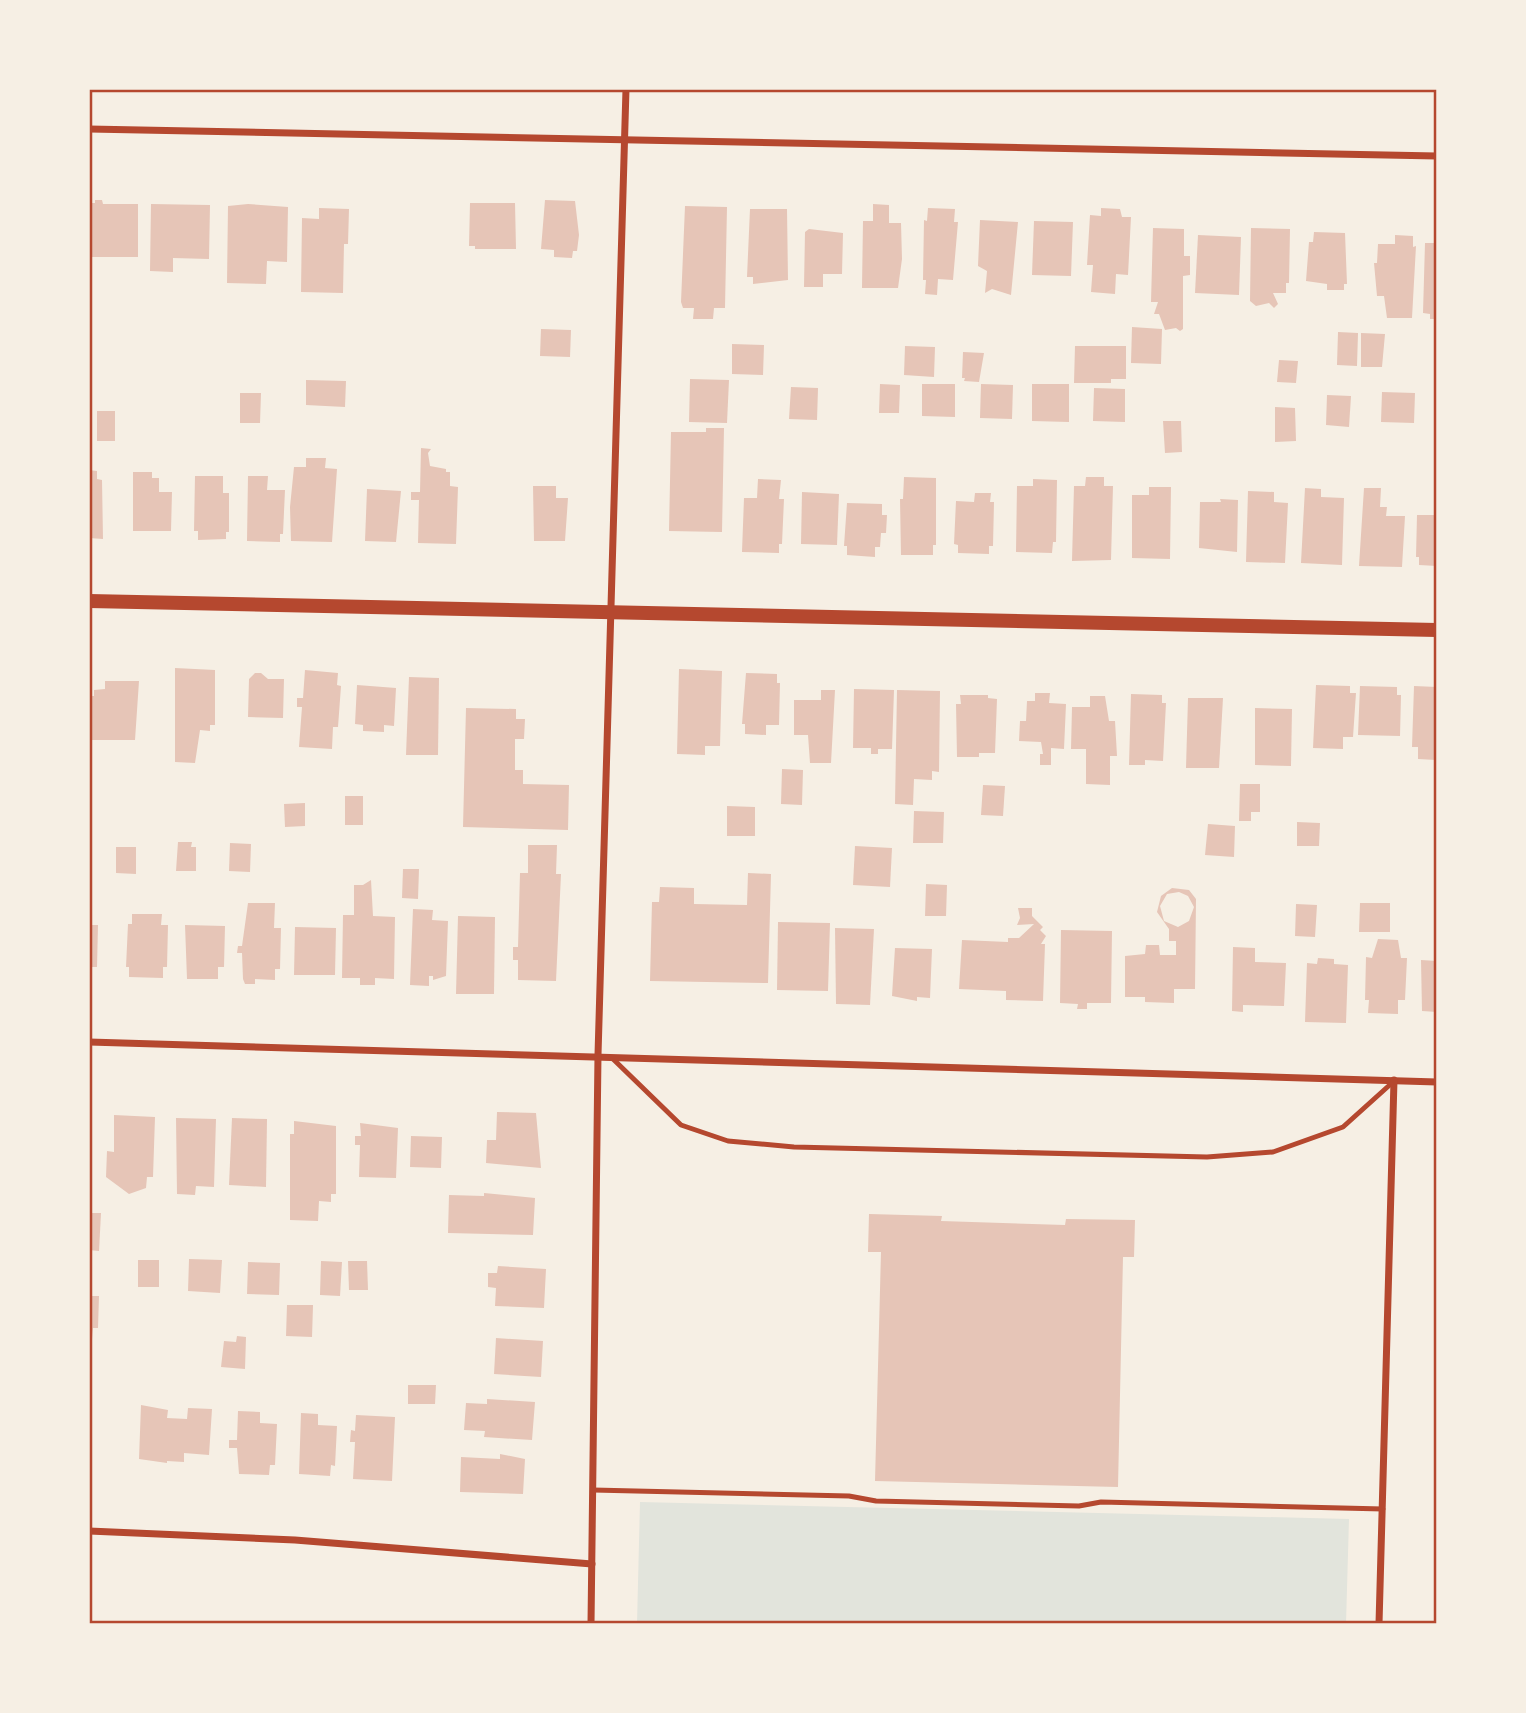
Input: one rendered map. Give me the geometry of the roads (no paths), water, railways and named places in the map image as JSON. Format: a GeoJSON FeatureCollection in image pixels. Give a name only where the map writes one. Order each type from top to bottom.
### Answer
{"type":"FeatureCollection","features":[{"type":"Feature","properties":{"kind":"main road"},"geometry":{"type":"LineString","coordinates":[[89,601],[1437,630]]}},
{"type":"Feature","properties":{"kind":"street"},"geometry":{"type":"LineString","coordinates":[[591,1624],[598,1055],[613,611],[626,89]]}},
{"type":"Feature","properties":{"kind":"street"},"geometry":{"type":"LineString","coordinates":[[89,129],[1437,156]]}},
{"type":"Feature","properties":{"kind":"street"},"geometry":{"type":"LineString","coordinates":[[89,1042],[610,1055],[1437,1082]]}},
{"type":"Feature","properties":{"kind":"street"},"geometry":{"type":"LineString","coordinates":[[1379,1624],[1394,1080]]}},
{"type":"Feature","properties":{"kind":"street"},"geometry":{"type":"LineString","coordinates":[[89,1531],[295,1540],[592,1564]]}},
{"type":"Feature","properties":{"kind":"lane"},"geometry":{"type":"LineString","coordinates":[[610,1055],[681,1125],[728,1141],[794,1147],[1207,1157],[1273,1152],[1343,1127],[1394,1080]]}},
{"type":"Feature","properties":{"kind":"lane"},"geometry":{"type":"LineString","coordinates":[[593,1490],[849,1496],[876,1501],[1079,1506],[1101,1502],[1383,1508]]}}]}
